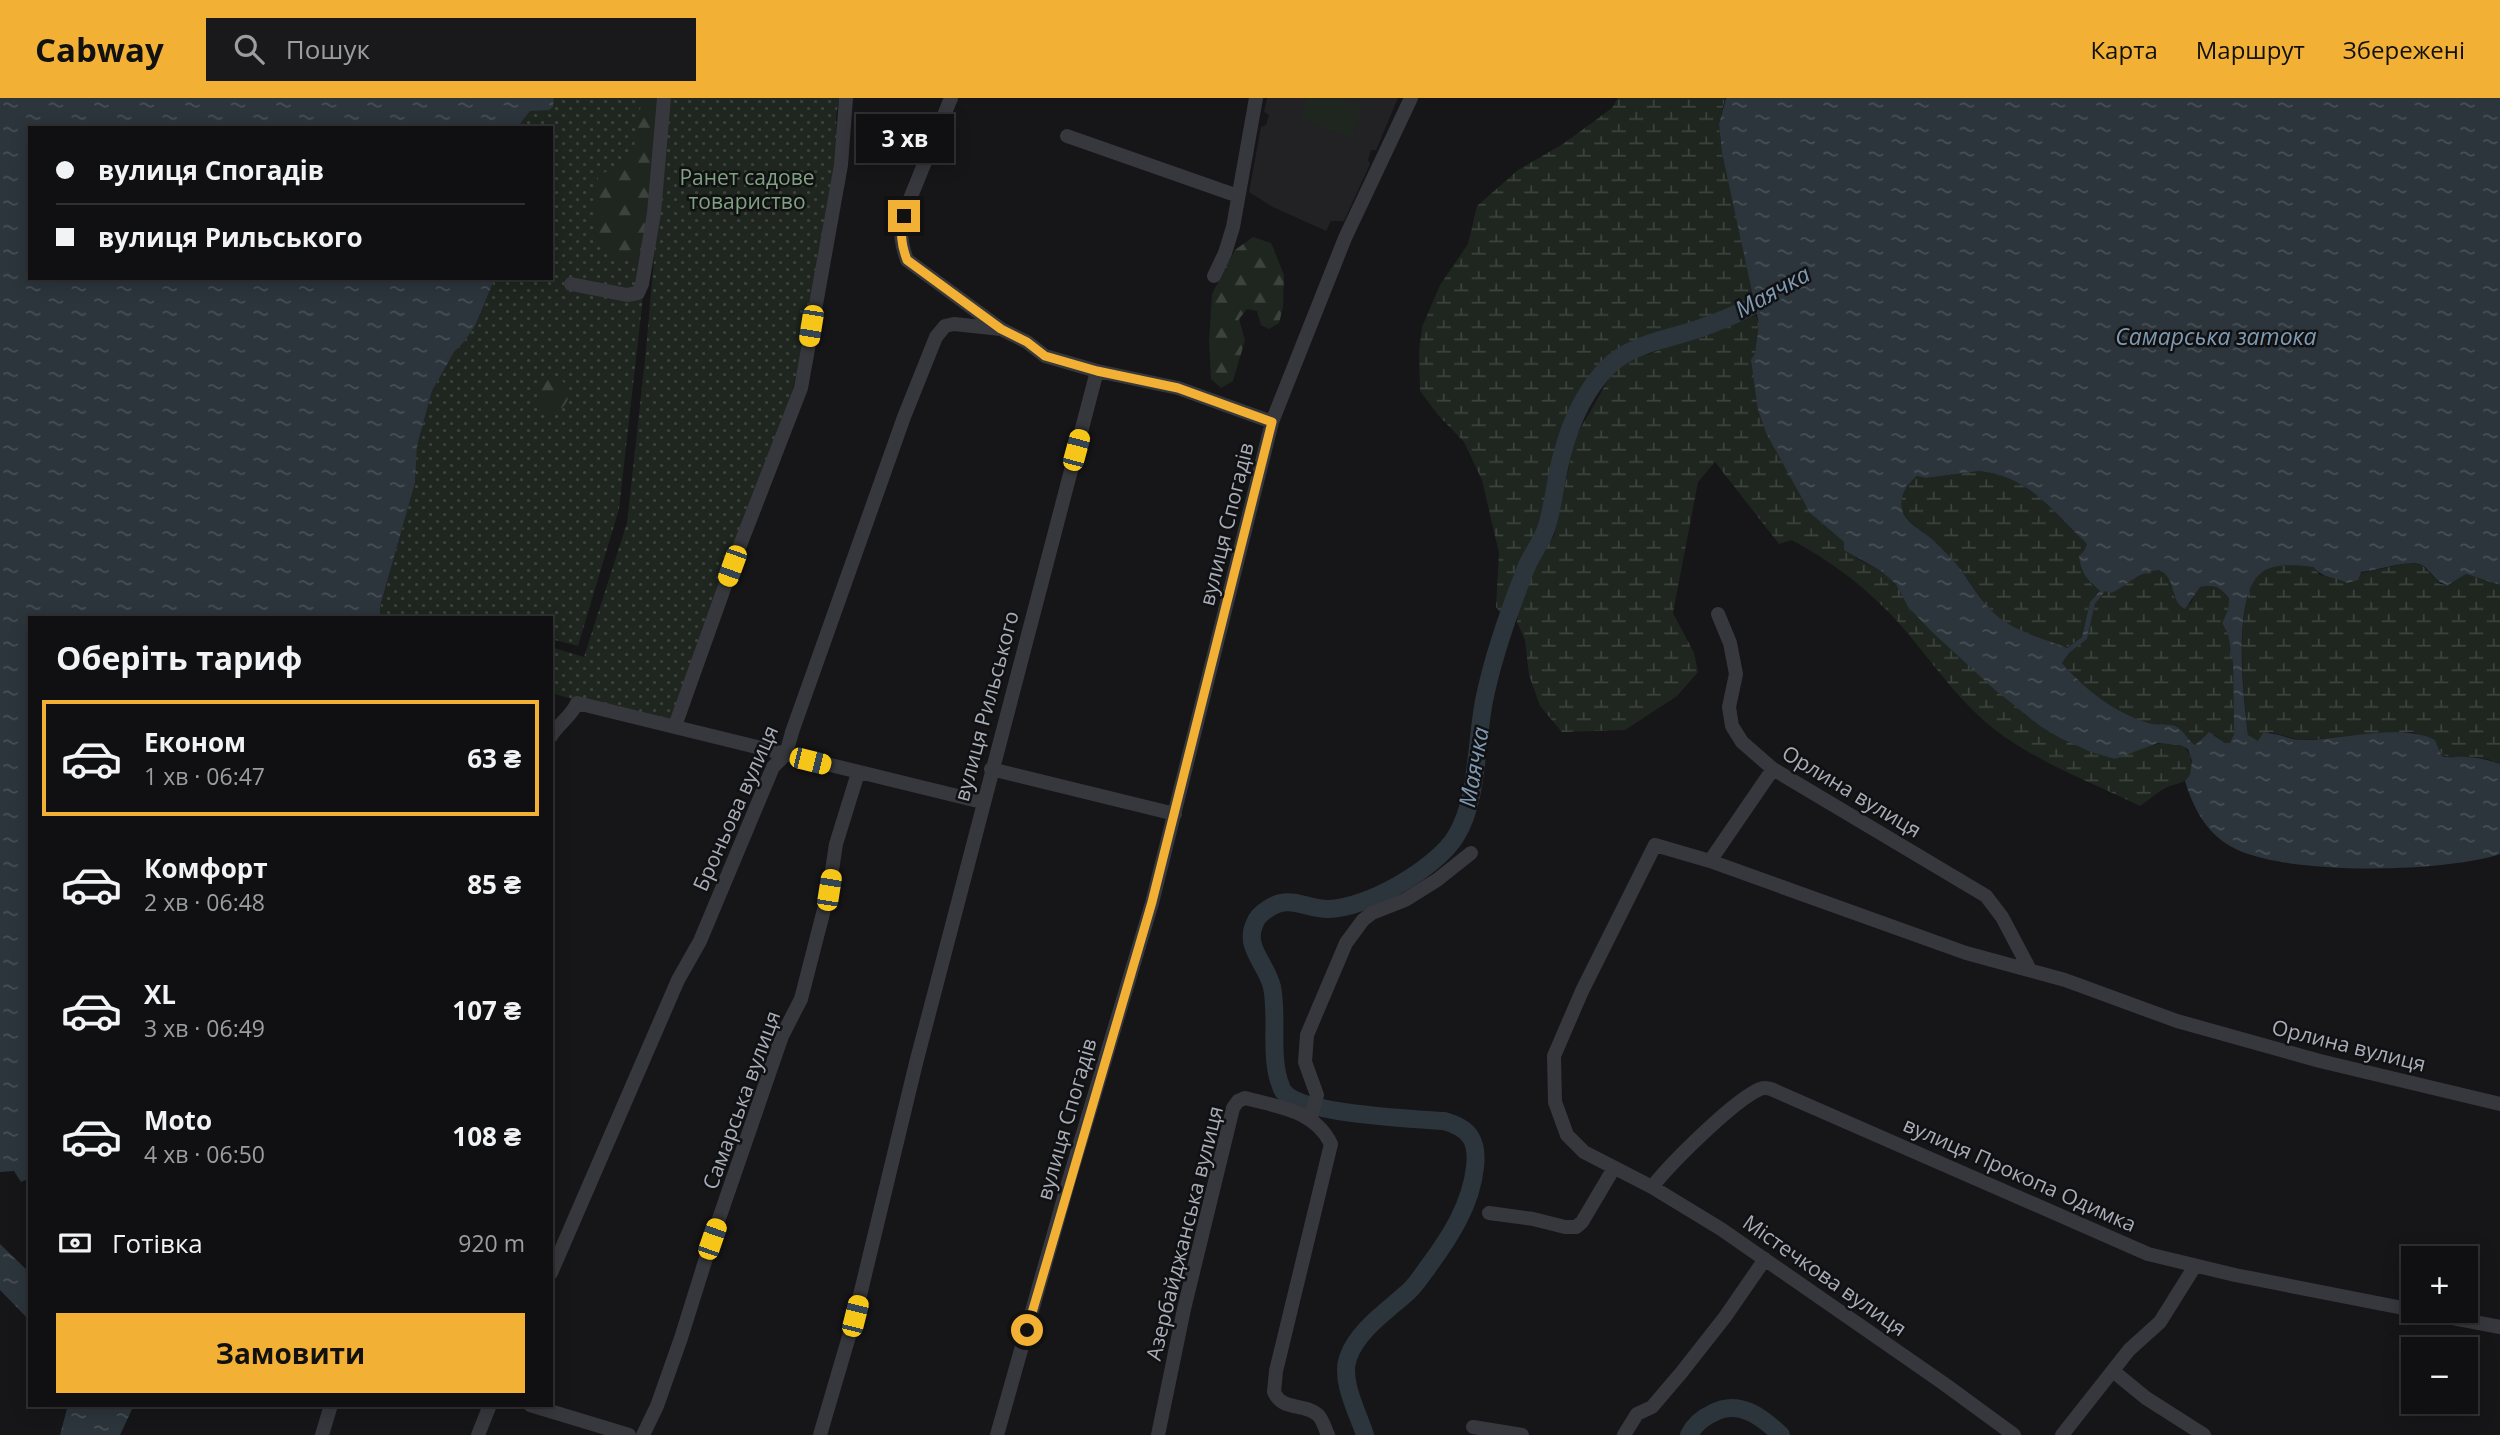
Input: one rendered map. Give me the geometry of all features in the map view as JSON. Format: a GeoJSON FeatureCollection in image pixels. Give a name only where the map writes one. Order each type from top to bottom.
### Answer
{"type":"FeatureCollection","features":[{"type":"Feature","properties":{"kind":"street"},"geometry":{"type":"LineString","coordinates":[[571,284],[627,295],[638,293],[642,284],[654,213],[664,98]]}},
{"type":"Feature","properties":{"kind":"street"},"geometry":{"type":"LineString","coordinates":[[675,726],[732,566],[801,388],[841,165],[846,98]]}},
{"type":"Feature","properties":{"kind":"street"},"geometry":{"type":"LineString","coordinates":[[951,98],[904,216],[902,247],[907,260],[1001,329],[1027,342],[1045,356],[1097,371],[1178,388],[1272,422]]}},
{"type":"Feature","properties":{"kind":"street"},"geometry":{"type":"LineString","coordinates":[[1214,276],[1233,227],[1256,98]]}},
{"type":"Feature","properties":{"kind":"street","name":"вулиця Спогадів"},"geometry":{"type":"LineString","coordinates":[[997,1435],[1152,902],[1272,422],[1345,237],[1411,98]]}},
{"type":"Feature","properties":{"kind":"street"},"geometry":{"type":"LineString","coordinates":[[1068,136],[1238,196]]}},
{"type":"Feature","properties":{"kind":"street","name":"Броньова вулиця"},"geometry":{"type":"LineString","coordinates":[[553,1268],[674,989],[700,941],[773,767],[786,754],[904,417],[936,337],[946,326],[954,324],[1001,329]]}},
{"type":"Feature","properties":{"kind":"street","name":"вулиця Рильського"},"geometry":{"type":"LineString","coordinates":[[820,1435],[855,1316],[982,802],[1097,371]]}},
{"type":"Feature","properties":{"kind":"street","name":"Орлина вулиця"},"geometry":{"type":"LineString","coordinates":[[1718,614],[1730,643],[1736,674],[1729,707],[1731,726],[1742,741],[1773,769],[1986,896],[2002,917],[2030,970]]}},
{"type":"Feature","properties":{"kind":"street"},"geometry":{"type":"LineString","coordinates":[[553,733],[558,724],[572,714],[577,703],[982,802]]}},
{"type":"Feature","properties":{"kind":"street"},"geometry":{"type":"LineString","coordinates":[[991,769],[1175,814]]}},
{"type":"Feature","properties":{"kind":"street"},"geometry":{"type":"LineString","coordinates":[[1710,861],[1773,769]]}},
{"type":"Feature","properties":{"kind":"street","name":"Самарська вулиця"},"geometry":{"type":"LineString","coordinates":[[643,1435],[657,1406],[681,1338],[782,1036],[801,999],[829,890],[836,844],[858,773]]}},
{"type":"Feature","properties":{"kind":"street","name":"Орлина вулиця"},"geometry":{"type":"LineString","coordinates":[[1655,845],[1710,861],[1966,953],[2030,970],[2177,1021],[2320,1061],[2500,1104]]}},
{"type":"Feature","properties":{"kind":"street","name":"Містечкова вулиця"},"geometry":{"type":"LineString","coordinates":[[1655,845],[1582,992],[1554,1056],[1555,1102],[1567,1135],[1584,1152],[1652,1187],[1765,1259],[1943,1382],[2006,1433]]}},
{"type":"Feature","properties":{"kind":"street"},"geometry":{"type":"LineString","coordinates":[[1328,1435],[1316,1413],[1283,1404],[1274,1392],[1276,1371],[1331,1144],[1313,1114],[1317,1095],[1305,1062],[1307,1035],[1346,943],[1363,920],[1372,913],[1405,900],[1437,880],[1471,853]]}},
{"type":"Feature","properties":{"kind":"street","name":"вулиця Прокопа Одимка"},"geometry":{"type":"LineString","coordinates":[[1652,1187],[1664,1171],[1735,1107],[1762,1088],[1771,1089],[2148,1254],[2401,1307]]}},
{"type":"Feature","properties":{"kind":"street","name":"Азербайджанська вулиця"},"geometry":{"type":"LineString","coordinates":[[1158,1435],[1184,1309],[1233,1108],[1238,1101],[1245,1098],[1313,1114]]}},
{"type":"Feature","properties":{"kind":"street"},"geometry":{"type":"LineString","coordinates":[[1489,1213],[1576,1227],[1582,1222],[1614,1168]]}},
{"type":"Feature","properties":{"kind":"street"},"geometry":{"type":"LineString","coordinates":[[1624,1435],[1637,1413],[1652,1407],[1681,1373],[1725,1317],[1765,1259]]}},
{"type":"Feature","properties":{"kind":"street"},"geometry":{"type":"LineString","coordinates":[[2062,1435],[2129,1350],[2160,1322],[2195,1266]]}},
{"type":"Feature","properties":{"kind":"street","name":"вулиця Прокопа Одимка"},"geometry":{"type":"LineString","coordinates":[[2478,1323],[2500,1327]]}},
{"type":"Feature","properties":{"kind":"street"},"geometry":{"type":"LineString","coordinates":[[2113,1371],[2146,1398],[2204,1435]]}},
{"type":"Feature","properties":{"kind":"street"},"geometry":{"type":"LineString","coordinates":[[322,1435],[330,1407]]}},
{"type":"Feature","properties":{"kind":"street"},"geometry":{"type":"LineString","coordinates":[[478,1435],[489,1407]]}},
{"type":"Feature","properties":{"kind":"street"},"geometry":{"type":"LineString","coordinates":[[537,1407],[629,1435]]}},
{"type":"Feature","properties":{"kind":"street"},"geometry":{"type":"LineString","coordinates":[[1473,1427],[1522,1435]]}},
{"type":"Feature","properties":{"kind":"shaded area"},"geometry":{"type":"Polygon","coordinates":[[[1267,98],[1398,98],[1376,150],[1371,150],[1368,160],[1370,164],[1344,221],[1331,221],[1326,231],[1273,207],[1249,192],[1261,127],[1266,125],[1269,115],[1264,112],[1267,98]]]}},
{"type":"Feature","properties":{"kind":"green space"},"geometry":{"type":"Polygon","coordinates":[[[554,98],[655,98],[642,306],[619,509],[578,646],[553,640],[553,616],[380,616],[415,483],[417,446],[432,391],[454,352],[475,326],[494,280],[553,280],[553,126],[519,126],[530,111],[553,107],[554,98]]]}},
{"type":"Feature","properties":{"kind":"green space"},"geometry":{"type":"Polygon","coordinates":[[[642,98],[660,98],[649,228],[636,259],[612,257],[596,243],[594,222],[598,177],[633,154],[642,98]]]}},
{"type":"Feature","properties":{"kind":"green space","name":"Ранет садове товариство"},"geometry":{"type":"Polygon","coordinates":[[[668,98],[839,98],[836,117],[838,157],[805,342],[790,399],[668,726],[553,694],[553,648],[584,657],[627,523],[646,350],[668,98]]]}},
{"type":"Feature","properties":{"kind":"green space"},"geometry":{"type":"Polygon","coordinates":[[[1307,98],[1342,98],[1363,106],[1352,138],[1300,119],[1307,98]]]}},
{"type":"Feature","properties":{"kind":"green space"},"geometry":{"type":"Polygon","coordinates":[[[1618,98],[1725,98],[1719,124],[1722,153],[1753,295],[1709,319],[1619,349],[1593,371],[1560,433],[1547,508],[1503,616],[1496,607],[1499,553],[1482,480],[1464,442],[1420,391],[1419,352],[1422,327],[1440,285],[1468,244],[1477,206],[1518,170],[1563,144],[1612,108],[1618,98]]]}},
{"type":"Feature","properties":{"kind":"green space"},"geometry":{"type":"Polygon","coordinates":[[[1253,237],[1271,243],[1284,275],[1283,307],[1279,323],[1269,329],[1261,325],[1257,311],[1247,309],[1239,319],[1245,340],[1233,381],[1221,388],[1211,379],[1209,341],[1212,294],[1235,250],[1253,237]]]}},
{"type":"Feature","properties":{"kind":"green space"},"geometry":{"type":"Polygon","coordinates":[[[1756,316],[1759,324],[1755,354],[1767,435],[1810,513],[1844,542],[1858,559],[1881,571],[1897,584],[1908,607],[1932,632],[2015,706],[2115,759],[2166,743],[2184,747],[2190,756],[2192,767],[2188,778],[2163,789],[2140,806],[2047,762],[2011,741],[1967,705],[1897,621],[1861,586],[1792,540],[1779,544],[1715,462],[1698,482],[1673,613],[1694,653],[1698,672],[1677,696],[1625,730],[1562,732],[1540,706],[1529,675],[1525,640],[1517,622],[1519,603],[1535,560],[1554,536],[1575,438],[1611,375],[1631,357],[1650,354],[1727,321],[1756,316]]]}},
{"type":"Feature","properties":{"kind":"green space"},"geometry":{"type":"Polygon","coordinates":[[[552,375],[564,382],[569,390],[568,399],[560,411],[549,411],[539,404],[537,394],[544,378],[552,375]]]}},
{"type":"Feature","properties":{"kind":"green space"},"geometry":{"type":"Polygon","coordinates":[[[1979,471],[1997,474],[2026,488],[2039,497],[2087,544],[2084,551],[2091,584],[2100,591],[2090,602],[2082,637],[2066,648],[2022,631],[2000,618],[1981,599],[1951,558],[1910,522],[1904,513],[1901,504],[1903,495],[1907,486],[1917,476],[1926,478],[1979,471]]]}},
{"type":"Feature","properties":{"kind":"green space"},"geometry":{"type":"Polygon","coordinates":[[[2409,563],[2422,565],[2440,584],[2448,585],[2466,574],[2500,585],[2500,764],[2483,758],[2442,755],[2435,740],[2412,732],[2300,740],[2270,732],[2258,742],[2248,735],[2242,648],[2243,623],[2253,582],[2264,571],[2282,566],[2313,567],[2320,575],[2337,578],[2409,563]]]}},
{"type":"Feature","properties":{"kind":"green space"},"geometry":{"type":"Polygon","coordinates":[[[2158,570],[2171,580],[2174,597],[2190,604],[2199,587],[2204,586],[2216,587],[2229,598],[2228,610],[2222,623],[2228,634],[2233,664],[2234,734],[2230,743],[2225,743],[2215,735],[2205,735],[2195,745],[2173,727],[2153,725],[2127,717],[2103,702],[2062,663],[2069,653],[2087,639],[2095,604],[2105,590],[2112,593],[2139,576],[2158,570]]]}},
{"type":"Feature","properties":{"kind":"water"},"geometry":{"type":"Polygon","coordinates":[[[0,98],[554,98],[553,107],[549,110],[530,111],[519,126],[28,126],[28,280],[494,280],[475,326],[454,352],[432,391],[417,446],[415,483],[380,607],[380,616],[28,616],[28,1179],[21,1182],[14,1171],[0,1172],[0,98]]]}},
{"type":"Feature","properties":{"kind":"water","name":"Самарська затока"},"geometry":{"type":"Polygon","coordinates":[[[1726,98],[2500,98],[2500,585],[2466,574],[2448,585],[2440,582],[2422,565],[2416,564],[2401,564],[2361,572],[2358,580],[2347,583],[2325,576],[2313,567],[2275,567],[2264,571],[2253,582],[2247,600],[2243,622],[2242,673],[2248,735],[2258,741],[2263,733],[2316,740],[2388,732],[2405,733],[2435,740],[2442,756],[2474,758],[2500,764],[2500,854],[2441,865],[2403,868],[2323,867],[2254,856],[2230,846],[2207,826],[2192,800],[2185,781],[2190,775],[2192,761],[2188,749],[2180,745],[2158,743],[2115,759],[2060,738],[2040,726],[1994,689],[1932,632],[1908,607],[1896,584],[1881,571],[1844,550],[1844,542],[1810,513],[1767,435],[1758,410],[1751,360],[1755,353],[1759,324],[1722,153],[1719,124],[1726,98]],[[1979,471],[1926,478],[1917,476],[1903,495],[1901,504],[1904,514],[1951,558],[1981,599],[2000,618],[2022,631],[2067,648],[2082,637],[2090,602],[2100,591],[2088,580],[2081,567],[2079,556],[2087,544],[2051,508],[2026,488],[1997,474],[1979,471]],[[2158,570],[2139,576],[2112,593],[2105,591],[2095,604],[2087,639],[2069,653],[2062,663],[2091,691],[2123,712],[2148,723],[2175,726],[2195,745],[2209,732],[2225,743],[2230,743],[2234,734],[2233,664],[2228,634],[2222,623],[2228,610],[2229,598],[2216,587],[2200,587],[2185,609],[2176,600],[2168,578],[2158,570]]]}},
{"type":"Feature","properties":{"kind":"water"},"geometry":{"type":"Polygon","coordinates":[[[0,1244],[28,1271],[28,1319],[0,1290],[0,1244]]]}},
{"type":"Feature","properties":{"kind":"water"},"geometry":{"type":"Polygon","coordinates":[[[67,1407],[133,1407],[120,1435],[60,1435],[67,1407]]]}},
{"type":"Feature","properties":{"kind":"waterway","name":"Маячка"},"geometry":{"type":"LineString","coordinates":[[1365,1435],[1348,1387],[1348,1358],[1365,1330],[1416,1283],[1451,1232],[1473,1181],[1475,1150],[1466,1132],[1444,1121],[1334,1110],[1312,1106],[1284,1092],[1276,1070],[1272,987],[1254,948],[1252,932],[1255,923],[1264,912],[1283,903],[1328,909],[1361,902],[1417,873],[1447,848],[1456,836],[1469,806],[1481,717],[1497,650],[1526,568],[1546,529],[1565,443],[1585,397],[1608,367],[1628,352],[1720,321],[1775,293]]}},
{"type":"Feature","properties":{"kind":"waterway","name":"Маячка"},"geometry":{"type":"LineString","coordinates":[[1689,1435],[1705,1417],[1732,1408],[1758,1416],[1781,1435]]}},
{"type":"Feature","properties":{"kind":"route"},"geometry":{"type":"LineString","coordinates":[[904,216],[902,247],[907,260],[1001,329],[1027,342],[1045,356],[1097,371],[1178,388],[1272,422],[1152,902],[1027,1330]]}}]}
